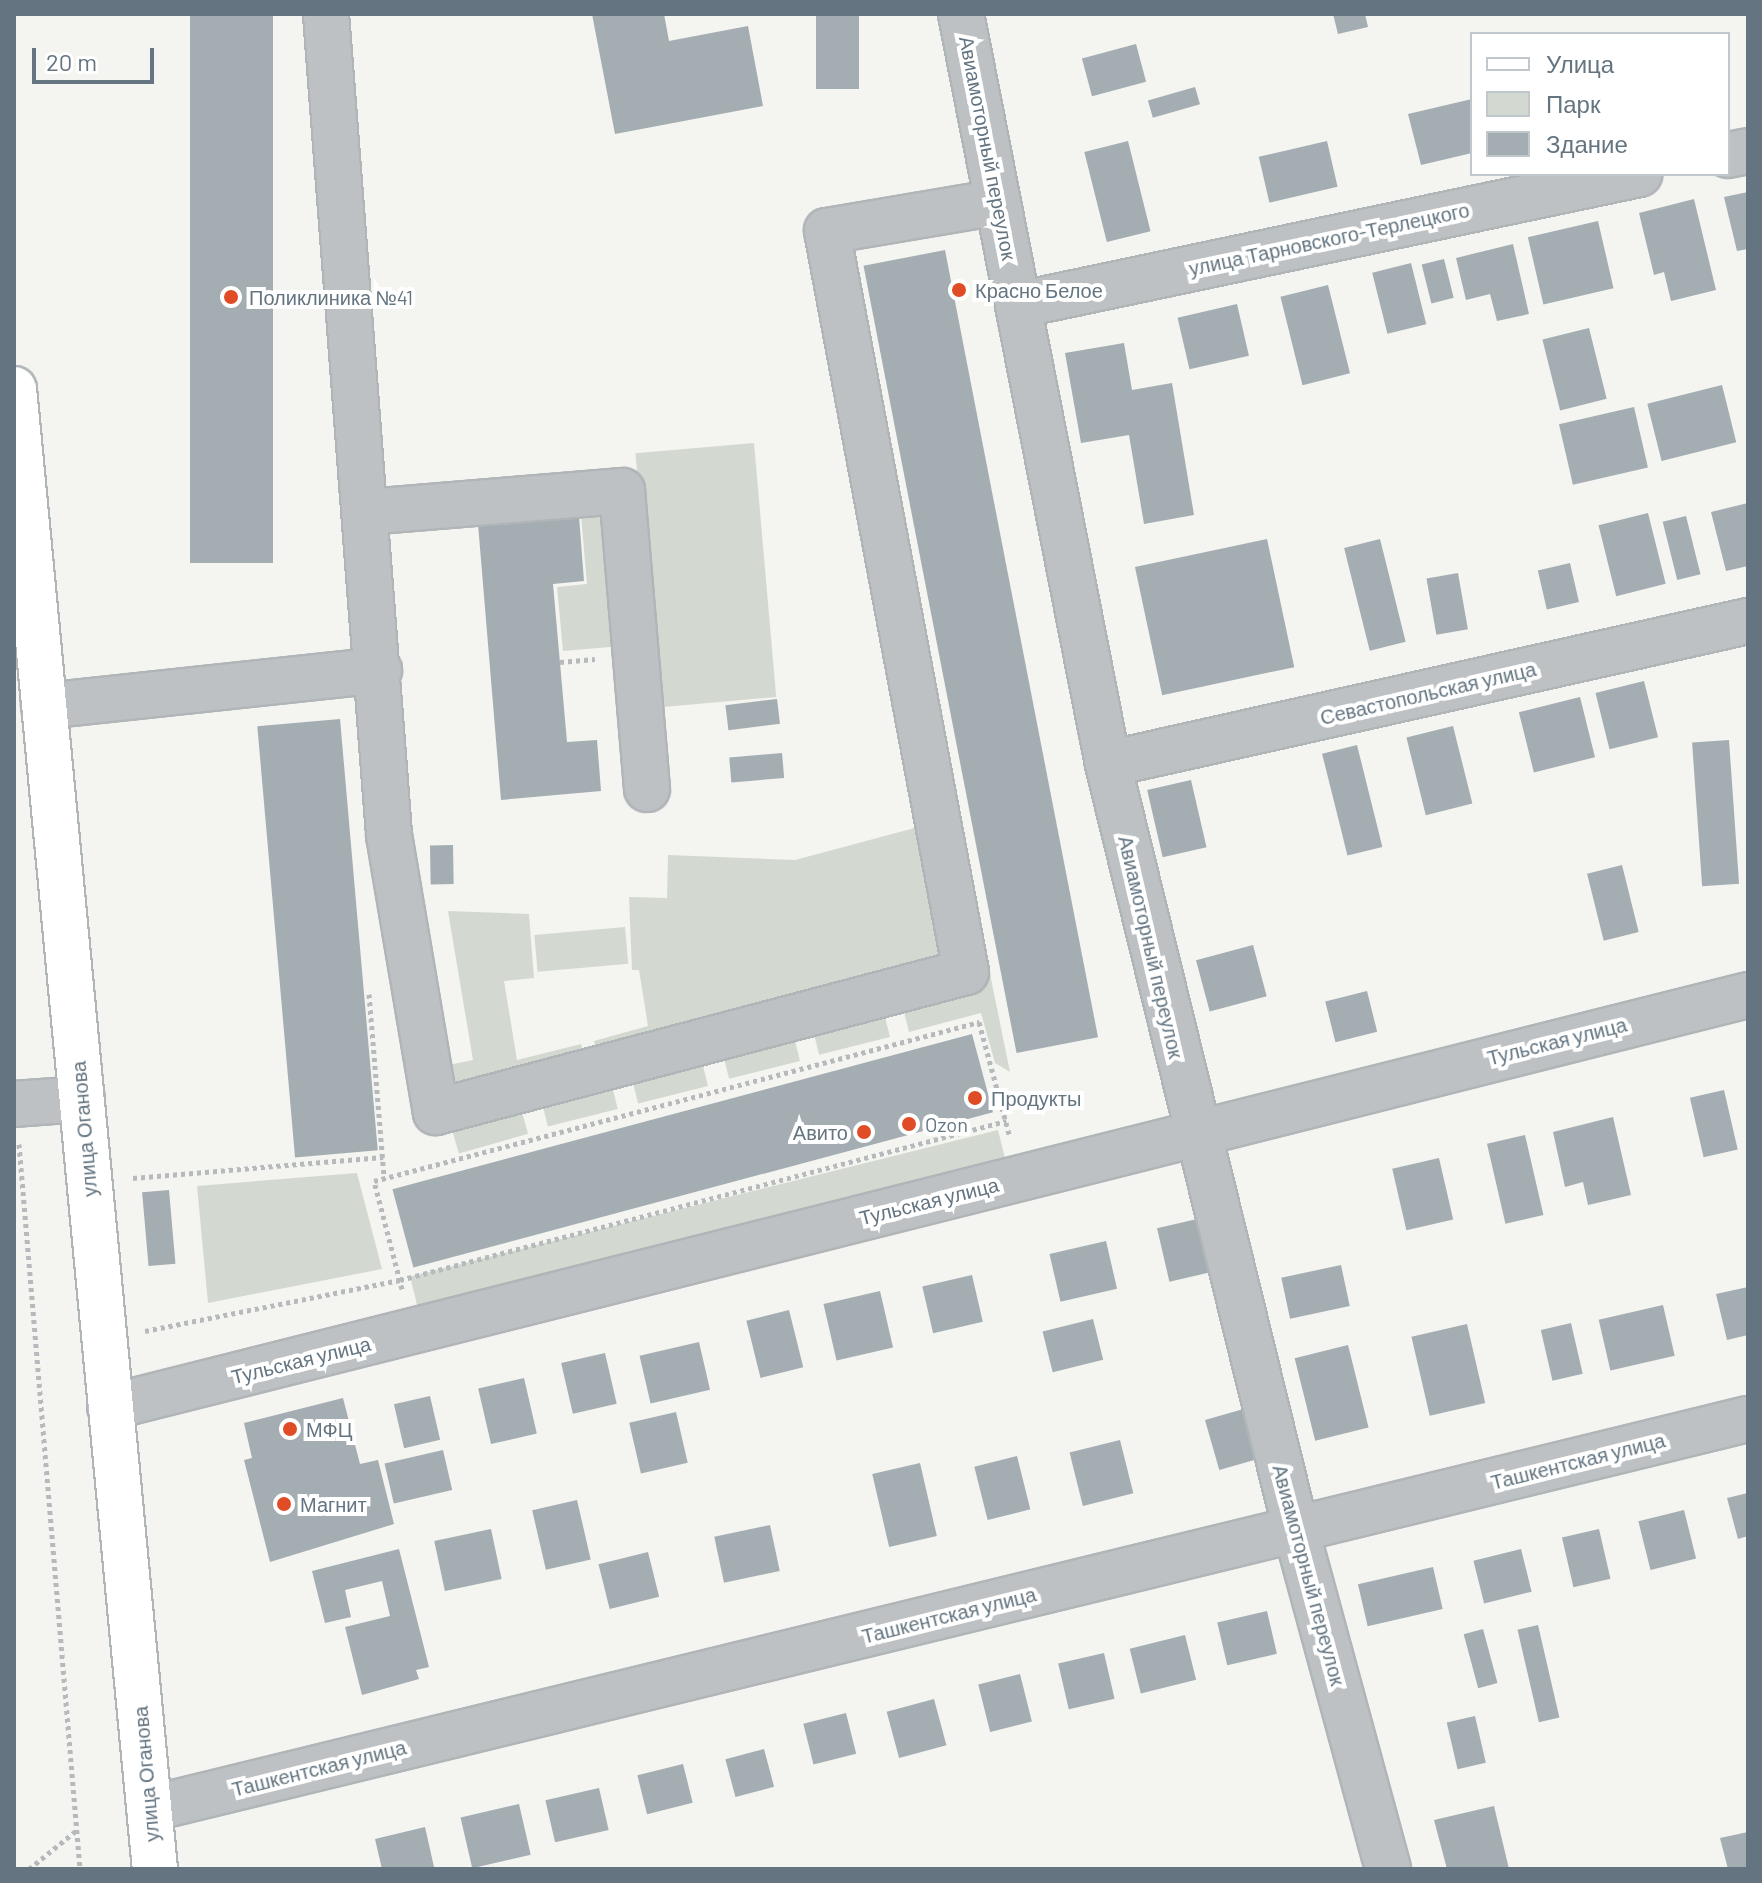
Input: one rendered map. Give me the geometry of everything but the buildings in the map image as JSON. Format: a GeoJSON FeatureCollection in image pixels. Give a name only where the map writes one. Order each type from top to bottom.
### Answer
{"type":"FeatureCollection","features":[{"type":"Feature","properties":{"kind":"main road","name":"улица Оганова"},"geometry":{"type":"LineString","coordinates":[[14,389],[155,1869]]}},
{"type":"Feature","properties":{"kind":"street"},"geometry":{"type":"LineString","coordinates":[[326,14],[379,670],[389,835],[436,1112],[966,972],[827,231],[998,202]]}},
{"type":"Feature","properties":{"kind":"street","name":"Авиамоторный переулок"},"geometry":{"type":"LineString","coordinates":[[961,14],[1108,764],[1194,1128],[1296,1530],[1388,1869]]}},
{"type":"Feature","properties":{"kind":"street","name":"улица Тарновского-Терлецкого"},"geometry":{"type":"LineString","coordinates":[[1018,305],[1630,176]]}},
{"type":"Feature","properties":{"kind":"street"},"geometry":{"type":"LineString","coordinates":[[366,512],[622,491],[647,789]]}},
{"type":"Feature","properties":{"kind":"street","name":"Севастопольская улица"},"geometry":{"type":"LineString","coordinates":[[1108,764],[1748,621]]}},
{"type":"Feature","properties":{"kind":"street"},"geometry":{"type":"LineString","coordinates":[[44,706],[379,670]]}},
{"type":"Feature","properties":{"kind":"street","name":"Тульская улица"},"geometry":{"type":"LineString","coordinates":[[110,1407],[1021,1177],[1194,1128],[1748,995]]}},
{"type":"Feature","properties":{"kind":"street"},"geometry":{"type":"LineString","coordinates":[[15,1104],[82,1099]]}},
{"type":"Feature","properties":{"kind":"street","name":"Ташкентская улица"},"geometry":{"type":"LineString","coordinates":[[149,1809],[1748,1419]]}},
{"type":"Feature","properties":{"kind":"path"},"geometry":{"type":"LineString","coordinates":[[400,1280],[374,1181],[979,1022],[1021,1177]]}},
{"type":"Feature","properties":{"kind":"path"},"geometry":{"type":"LineString","coordinates":[[15,1104],[80,1869]]}},
{"type":"Feature","properties":{"kind":"path"},"geometry":{"type":"LineString","coordinates":[[104,1339],[400,1280],[1006,1121]]}},
{"type":"Feature","properties":{"kind":"path"},"geometry":{"type":"LineString","coordinates":[[89,1181],[383,1157]]}},
{"type":"Feature","properties":{"kind":"path"},"geometry":{"type":"LineString","coordinates":[[29,1869],[77,1830]]}},
{"type":"Feature","properties":{"kind":"green space"},"geometry":{"type":"Polygon","coordinates":[[[754,443],[776,697],[658,707],[635,453],[754,443]]]}},
{"type":"Feature","properties":{"kind":"green space"},"geometry":{"type":"Polygon","coordinates":[[[611,513],[622,646],[563,651],[557,587],[587,584],[581,515],[611,513]]]}},
{"type":"Feature","properties":{"kind":"green space"},"geometry":{"type":"Polygon","coordinates":[[[922,826],[949,968],[599,1060],[594,1041],[648,1026],[639,970],[632,970],[629,897],[667,898],[668,855],[795,860],[922,826]]]}},
{"type":"Feature","properties":{"kind":"green space"},"geometry":{"type":"Polygon","coordinates":[[[448,911],[529,914],[534,978],[504,981],[517,1060],[581,1044],[586,1063],[460,1096],[439,1067],[473,1060],[448,911]]]}},
{"type":"Feature","properties":{"kind":"green space"},"geometry":{"type":"Polygon","coordinates":[[[625,927],[628,964],[538,972],[534,935],[625,927]]]}},
{"type":"Feature","properties":{"kind":"green space"},"geometry":{"type":"Polygon","coordinates":[[[987,959],[1010,1072],[995,1063],[981,1013],[909,1032],[901,1000],[987,959]]]}},
{"type":"Feature","properties":{"kind":"green space"},"geometry":{"type":"Polygon","coordinates":[[[882,1005],[890,1037],[819,1055],[811,1023],[882,1005]]]}},
{"type":"Feature","properties":{"kind":"green space"},"geometry":{"type":"Polygon","coordinates":[[[792,1029],[800,1061],[729,1079],[721,1047],[792,1029]]]}},
{"type":"Feature","properties":{"kind":"green space"},"geometry":{"type":"Polygon","coordinates":[[[700,1054],[708,1086],[638,1103],[630,1071],[700,1054]]]}},
{"type":"Feature","properties":{"kind":"green space"},"geometry":{"type":"Polygon","coordinates":[[[610,1078],[618,1109],[548,1126],[540,1095],[610,1078]]]}},
{"type":"Feature","properties":{"kind":"green space"},"geometry":{"type":"Polygon","coordinates":[[[519,1102],[528,1134],[459,1154],[450,1122],[519,1102]]]}},
{"type":"Feature","properties":{"kind":"green space"},"geometry":{"type":"Polygon","coordinates":[[[998,1130],[1007,1165],[419,1312],[410,1277],[998,1130]]]}},
{"type":"Feature","properties":{"kind":"green space"},"geometry":{"type":"Polygon","coordinates":[[[357,1173],[382,1269],[208,1303],[197,1186],[357,1173]]]}},
{"type":"Feature","properties":{"kind":"place","name":"Красно Белое"},"geometry":{"type":"Point","coordinates":[959,290]}},
{"type":"Feature","properties":{"kind":"place","name":"Поликлиника №41"},"geometry":{"type":"Point","coordinates":[231,297]}},
{"type":"Feature","properties":{"kind":"place","name":"Продукты"},"geometry":{"type":"Point","coordinates":[975,1098]}},
{"type":"Feature","properties":{"kind":"place","name":"Ozon"},"geometry":{"type":"Point","coordinates":[909,1124]}},
{"type":"Feature","properties":{"kind":"place","name":"Авито"},"geometry":{"type":"Point","coordinates":[864,1132]}},
{"type":"Feature","properties":{"kind":"place","name":"МФЦ"},"geometry":{"type":"Point","coordinates":[290,1429]}},
{"type":"Feature","properties":{"kind":"place","name":"Магнит"},"geometry":{"type":"Point","coordinates":[284,1504]}}]}
